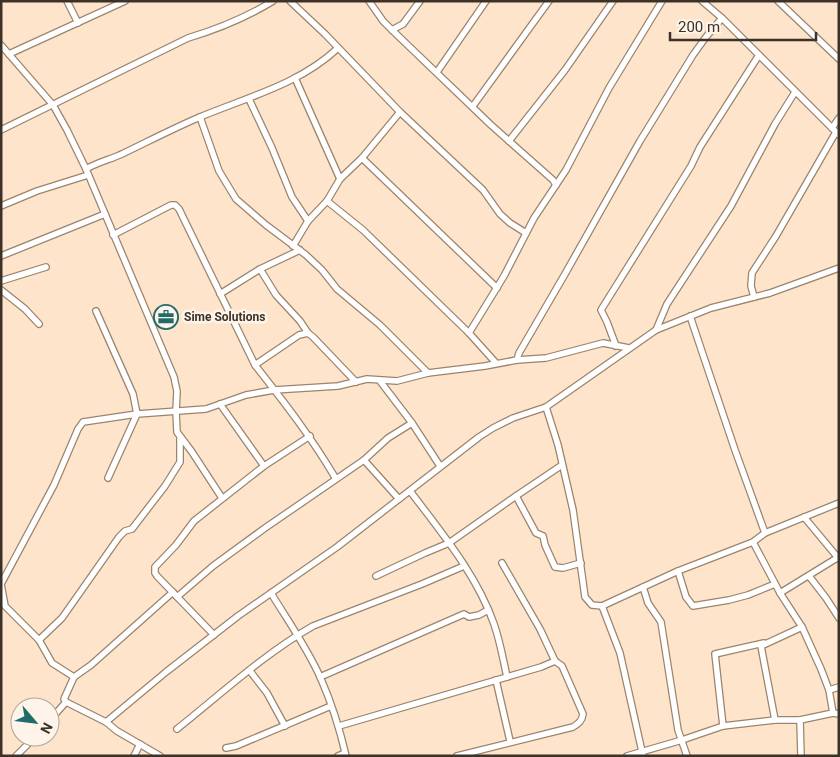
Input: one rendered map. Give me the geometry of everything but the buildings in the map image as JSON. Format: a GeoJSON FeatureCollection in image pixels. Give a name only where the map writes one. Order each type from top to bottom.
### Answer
{"type":"FeatureCollection","features":[{"type":"Feature","properties":{"kind":"street"},"geometry":{"type":"LineString","coordinates":[[66,1],[78,22]]}},
{"type":"Feature","properties":{"kind":"street"},"geometry":{"type":"LineString","coordinates":[[9,54],[126,1]]}},
{"type":"Feature","properties":{"kind":"street"},"geometry":{"type":"LineString","coordinates":[[1,130],[188,38],[208,32],[273,1]]}},
{"type":"Feature","properties":{"kind":"street"},"geometry":{"type":"LineString","coordinates":[[290,1],[400,112],[483,190],[500,214],[526,233]]}},
{"type":"Feature","properties":{"kind":"street"},"geometry":{"type":"LineString","coordinates":[[369,1],[392,30],[453,89],[553,180],[556,185]]}},
{"type":"Feature","properties":{"kind":"street"},"geometry":{"type":"LineString","coordinates":[[392,30],[403,24],[420,1]]}},
{"type":"Feature","properties":{"kind":"street"},"geometry":{"type":"LineString","coordinates":[[437,72],[486,1]]}},
{"type":"Feature","properties":{"kind":"street"},"geometry":{"type":"LineString","coordinates":[[473,106],[549,1]]}},
{"type":"Feature","properties":{"kind":"street"},"geometry":{"type":"LineString","coordinates":[[509,141],[565,70],[613,1]]}},
{"type":"Feature","properties":{"kind":"street"},"geometry":{"type":"LineString","coordinates":[[469,333],[497,288],[526,233],[566,170],[609,88],[662,1]]}},
{"type":"Feature","properties":{"kind":"street"},"geometry":{"type":"LineString","coordinates":[[702,1],[722,18],[835,131]]}},
{"type":"Feature","properties":{"kind":"street"},"geometry":{"type":"LineString","coordinates":[[778,1],[839,59]]}},
{"type":"Feature","properties":{"kind":"street"},"geometry":{"type":"LineString","coordinates":[[517,360],[519,353],[566,274],[640,141],[693,55],[722,18]]}},
{"type":"Feature","properties":{"kind":"street"},"geometry":{"type":"LineString","coordinates":[[2,46],[53,105],[87,172],[174,378],[177,391],[177,432],[222,498]]}},
{"type":"Feature","properties":{"kind":"street"},"geometry":{"type":"LineString","coordinates":[[1,206],[87,172],[97,162],[123,154],[200,117],[249,99],[295,78],[327,59],[338,48]]}},
{"type":"Feature","properties":{"kind":"street"},"geometry":{"type":"LineString","coordinates":[[616,346],[615,339],[601,310],[686,173],[700,147],[759,55]]}},
{"type":"Feature","properties":{"kind":"street"},"geometry":{"type":"LineString","coordinates":[[295,78],[340,179]]}},
{"type":"Feature","properties":{"kind":"street"},"geometry":{"type":"LineString","coordinates":[[656,330],[667,304],[731,206],[775,124],[795,92]]}},
{"type":"Feature","properties":{"kind":"street"},"geometry":{"type":"LineString","coordinates":[[249,99],[292,197],[308,221]]}},
{"type":"Feature","properties":{"kind":"street"},"geometry":{"type":"LineString","coordinates":[[292,246],[308,221],[327,201],[340,179],[362,158],[400,112]]}},
{"type":"Feature","properties":{"kind":"street"},"geometry":{"type":"LineString","coordinates":[[200,117],[218,171],[236,199],[292,246],[300,250],[322,270],[337,289],[380,325],[428,373]]}},
{"type":"Feature","properties":{"kind":"street"},"geometry":{"type":"LineString","coordinates":[[754,297],[751,286],[752,273],[776,236],[835,131],[839,118]]}},
{"type":"Feature","properties":{"kind":"street"},"geometry":{"type":"LineString","coordinates":[[362,158],[497,288]]}},
{"type":"Feature","properties":{"kind":"street"},"geometry":{"type":"LineString","coordinates":[[327,201],[363,230],[469,333],[496,363]]}},
{"type":"Feature","properties":{"kind":"street"},"geometry":{"type":"LineString","coordinates":[[113,235],[171,205],[175,205],[179,209],[255,365],[310,436],[336,479]]}},
{"type":"Feature","properties":{"kind":"street"},"geometry":{"type":"LineString","coordinates":[[1,256],[105,214]]}},
{"type":"Feature","properties":{"kind":"street"},"geometry":{"type":"LineString","coordinates":[[220,294],[260,269],[300,250]]}},
{"type":"Feature","properties":{"kind":"street"},"geometry":{"type":"LineString","coordinates":[[1,281],[46,267]]}},
{"type":"Feature","properties":{"kind":"street"},"geometry":{"type":"LineString","coordinates":[[106,722],[214,635],[337,548],[479,436],[512,418],[546,406],[656,330],[725,304],[770,293],[839,268]]}},
{"type":"Feature","properties":{"kind":"street"},"geometry":{"type":"LineString","coordinates":[[260,269],[276,295],[300,320],[308,333],[356,382]]}},
{"type":"Feature","properties":{"kind":"street"},"geometry":{"type":"LineString","coordinates":[[1,290],[39,324]]}},
{"type":"Feature","properties":{"kind":"street"},"geometry":{"type":"LineString","coordinates":[[96,311],[133,394],[137,414],[108,478]]}},
{"type":"Feature","properties":{"kind":"street"},"geometry":{"type":"LineString","coordinates":[[690,316],[765,533]]}},
{"type":"Feature","properties":{"kind":"street"},"geometry":{"type":"LineString","coordinates":[[255,365],[299,335],[308,333]]}},
{"type":"Feature","properties":{"kind":"street"},"geometry":{"type":"LineString","coordinates":[[74,677],[52,662],[39,640],[6,606],[2,584],[54,485],[78,429],[83,422],[137,414],[206,409],[246,395],[274,390],[338,386],[367,379],[396,381],[428,373],[517,360],[546,358],[604,343],[629,348]]}},
{"type":"Feature","properties":{"kind":"street"},"geometry":{"type":"LineString","coordinates":[[380,381],[412,423],[440,466]]}},
{"type":"Feature","properties":{"kind":"street"},"geometry":{"type":"LineString","coordinates":[[220,404],[264,466]]}},
{"type":"Feature","properties":{"kind":"street"},"geometry":{"type":"LineString","coordinates":[[546,406],[573,510],[585,596],[592,605],[602,606],[678,572],[753,542],[765,533],[839,503]]}},
{"type":"Feature","properties":{"kind":"street"},"geometry":{"type":"LineString","coordinates":[[177,597],[213,566],[364,460],[388,438],[412,423]]}},
{"type":"Feature","properties":{"kind":"street"},"geometry":{"type":"LineString","coordinates":[[214,635],[157,576],[155,567],[176,545],[194,521],[264,466],[310,436]]}},
{"type":"Feature","properties":{"kind":"street"},"geometry":{"type":"LineString","coordinates":[[39,640],[62,618],[119,537],[132,529],[165,486],[180,462],[180,438]]}},
{"type":"Feature","properties":{"kind":"street"},"geometry":{"type":"LineString","coordinates":[[364,460],[399,499]]}},
{"type":"Feature","properties":{"kind":"street"},"geometry":{"type":"LineString","coordinates":[[376,576],[449,543],[562,465]]}},
{"type":"Feature","properties":{"kind":"street"},"geometry":{"type":"LineString","coordinates":[[410,491],[449,543],[488,610],[494,624],[507,677]]}},
{"type":"Feature","properties":{"kind":"street"},"geometry":{"type":"LineString","coordinates":[[516,496],[536,533],[542,536],[555,567],[562,568],[581,563]]}},
{"type":"Feature","properties":{"kind":"street"},"geometry":{"type":"LineString","coordinates":[[780,593],[838,559],[804,517]]}},
{"type":"Feature","properties":{"kind":"street"},"geometry":{"type":"LineString","coordinates":[[627,756],[642,754],[723,726],[776,720],[800,720],[836,713],[821,669],[802,627],[780,593],[753,542]]}},
{"type":"Feature","properties":{"kind":"street"},"geometry":{"type":"LineString","coordinates":[[457,756],[573,727],[582,719],[581,710],[562,666],[555,661],[540,629],[502,563]]}},
{"type":"Feature","properties":{"kind":"street"},"geometry":{"type":"LineString","coordinates":[[177,729],[250,670],[312,626],[464,566]]}},
{"type":"Feature","properties":{"kind":"street"},"geometry":{"type":"LineString","coordinates":[[678,572],[686,597],[693,606],[748,595],[775,584]]}},
{"type":"Feature","properties":{"kind":"street"},"geometry":{"type":"LineString","coordinates":[[808,576],[839,618]]}},
{"type":"Feature","properties":{"kind":"street"},"geometry":{"type":"LineString","coordinates":[[643,587],[648,603],[661,622],[678,730],[687,756]]}},
{"type":"Feature","properties":{"kind":"street"},"geometry":{"type":"LineString","coordinates":[[66,702],[64,699],[74,677],[91,665],[172,592]]}},
{"type":"Feature","properties":{"kind":"street"},"geometry":{"type":"LineString","coordinates":[[271,593],[297,635],[320,678],[339,726],[346,754],[338,756]]}},
{"type":"Feature","properties":{"kind":"street"},"geometry":{"type":"LineString","coordinates":[[602,606],[620,653],[642,754]]}},
{"type":"Feature","properties":{"kind":"street"},"geometry":{"type":"LineString","coordinates":[[320,678],[464,614],[469,617],[479,615],[488,610]]}},
{"type":"Feature","properties":{"kind":"street"},"geometry":{"type":"LineString","coordinates":[[723,726],[715,654],[764,643],[802,627]]}},
{"type":"Feature","properties":{"kind":"street"},"geometry":{"type":"LineString","coordinates":[[764,643],[761,646],[776,720]]}},
{"type":"Feature","properties":{"kind":"street"},"geometry":{"type":"LineString","coordinates":[[339,726],[541,668],[555,661]]}},
{"type":"Feature","properties":{"kind":"street"},"geometry":{"type":"LineString","coordinates":[[250,670],[267,693],[285,726]]}},
{"type":"Feature","properties":{"kind":"street"},"geometry":{"type":"LineString","coordinates":[[496,680],[510,742]]}},
{"type":"Feature","properties":{"kind":"street"},"geometry":{"type":"LineString","coordinates":[[829,690],[839,687]]}},
{"type":"Feature","properties":{"kind":"street"},"geometry":{"type":"LineString","coordinates":[[66,702],[106,722],[117,731],[160,756]]}},
{"type":"Feature","properties":{"kind":"street"},"geometry":{"type":"LineString","coordinates":[[60,709],[66,702]]}},
{"type":"Feature","properties":{"kind":"street"},"geometry":{"type":"LineString","coordinates":[[226,748],[236,746],[331,706]]}},
{"type":"Feature","properties":{"kind":"street"},"geometry":{"type":"LineString","coordinates":[[800,720],[801,756]]}},
{"type":"Feature","properties":{"kind":"street"},"geometry":{"type":"LineString","coordinates":[[134,756],[140,744]]}},
{"type":"Feature","properties":{"kind":"street"},"geometry":{"type":"LineString","coordinates":[[16,756],[25,747]]}},
{"type":"Feature","properties":{"kind":"place","name":"Sime Solutions"},"geometry":{"type":"Point","coordinates":[166,317]}}]}
